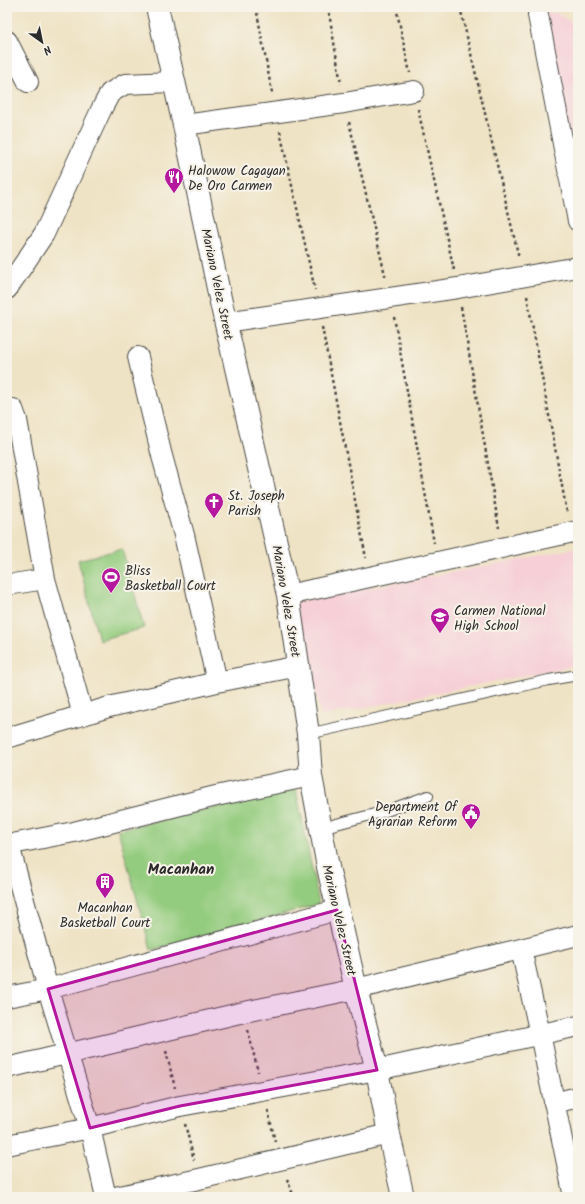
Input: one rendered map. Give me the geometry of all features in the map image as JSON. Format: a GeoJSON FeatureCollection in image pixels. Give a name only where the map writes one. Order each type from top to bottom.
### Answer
{"type":"FeatureCollection","features":[{"type":"Feature","properties":{"kind":"street","name":"Mariano Velez Street"},"geometry":{"type":"LineString","coordinates":[[156,7],[184,125],[225,322],[288,595],[308,734],[311,776],[328,866],[337,910],[377,1070],[389,1134],[404,1197]]}},
{"type":"Feature","properties":{"kind":"street"},"geometry":{"type":"LineString","coordinates":[[538,15],[578,221]]}},
{"type":"Feature","properties":{"kind":"street"},"geometry":{"type":"LineString","coordinates":[[7,41],[28,82]]}},
{"type":"Feature","properties":{"kind":"street"},"geometry":{"type":"LineString","coordinates":[[7,289],[44,234],[110,93],[126,84],[173,82]]}},
{"type":"Feature","properties":{"kind":"street"},"geometry":{"type":"LineString","coordinates":[[184,125],[276,111],[344,103],[414,91]]}},
{"type":"Feature","properties":{"kind":"street"},"geometry":{"type":"LineString","coordinates":[[225,322],[458,288],[578,267]]}},
{"type":"Feature","properties":{"kind":"street"},"geometry":{"type":"LineString","coordinates":[[138,357],[162,456],[184,535],[217,682]]}},
{"type":"Feature","properties":{"kind":"street"},"geometry":{"type":"LineString","coordinates":[[13,409],[17,420],[45,579],[84,715]]}},
{"type":"Feature","properties":{"kind":"street"},"geometry":{"type":"LineString","coordinates":[[288,595],[578,531]]}},
{"type":"Feature","properties":{"kind":"street"},"geometry":{"type":"LineString","coordinates":[[7,585],[45,579]]}},
{"type":"Feature","properties":{"kind":"street"},"geometry":{"type":"LineString","coordinates":[[7,738],[109,707],[217,682],[299,666]]}},
{"type":"Feature","properties":{"kind":"street"},"geometry":{"type":"LineString","coordinates":[[106,1197],[90,1128],[48,989],[8,845],[74,832],[216,796],[311,776]]}},
{"type":"Feature","properties":{"kind":"street"},"geometry":{"type":"LineString","coordinates":[[7,997],[48,989],[337,910]]}},
{"type":"Feature","properties":{"kind":"street"},"geometry":{"type":"LineString","coordinates":[[7,1068],[244,1012],[356,989],[578,935]]}},
{"type":"Feature","properties":{"kind":"street"},"geometry":{"type":"LineString","coordinates":[[521,949],[574,1197]]}},
{"type":"Feature","properties":{"kind":"street"},"geometry":{"type":"LineString","coordinates":[[7,1145],[90,1128],[180,1106],[377,1070],[578,1026]]}},
{"type":"Feature","properties":{"kind":"street"},"geometry":{"type":"LineString","coordinates":[[554,1103],[578,1097]]}},
{"type":"Feature","properties":{"kind":"street"},"geometry":{"type":"LineString","coordinates":[[116,1197],[389,1134]]}},
{"type":"Feature","properties":{"kind":"lane"},"geometry":{"type":"LineString","coordinates":[[308,734],[578,674]]}},
{"type":"Feature","properties":{"kind":"lane"},"geometry":{"type":"LineString","coordinates":[[321,828],[386,811],[428,796]]}},
{"type":"Feature","properties":{"kind":"path"},"geometry":{"type":"LineString","coordinates":[[256,7],[276,111],[319,308],[350,481],[370,577]]}},
{"type":"Feature","properties":{"kind":"path"},"geometry":{"type":"LineString","coordinates":[[328,7],[344,103],[391,297],[437,563]]}},
{"type":"Feature","properties":{"kind":"highlighted area"},"geometry":{"type":"Polygon","coordinates":[[[337,910],[377,1070],[180,1106],[90,1128],[48,989],[337,910]]]}},
{"type":"Feature","properties":{"kind":"shaded area"},"geometry":{"type":"Polygon","coordinates":[[[545,13],[556,13],[578,26],[578,194],[545,13]]]}},
{"type":"Feature","properties":{"kind":"shaded area","name":"Carmen National High School"},"geometry":{"type":"Polygon","coordinates":[[[578,548],[578,665],[321,716],[295,602],[578,548]]]}},
{"type":"Feature","properties":{"kind":"green space","name":"Bliss Basketball Court"},"geometry":{"type":"Polygon","coordinates":[[[122,549],[144,628],[99,640],[78,560],[122,549]]]}},
{"type":"Feature","properties":{"kind":"green space"},"geometry":{"type":"Polygon","coordinates":[[[296,789],[319,904],[151,950],[118,830],[296,789]]]}},
{"type":"Feature","properties":{"kind":"place","name":"Halowow Cagayan De Oro Carmen"},"geometry":{"type":"Point","coordinates":[174,194]}},
{"type":"Feature","properties":{"kind":"place","name":"St. Joseph Parish"},"geometry":{"type":"Point","coordinates":[214,519]}},
{"type":"Feature","properties":{"kind":"place","name":"Bliss Basketball Court"},"geometry":{"type":"Point","coordinates":[111,594]}},
{"type":"Feature","properties":{"kind":"place","name":"Carmen National High School"},"geometry":{"type":"Point","coordinates":[440,634]}},
{"type":"Feature","properties":{"kind":"place","name":"Department Of Agrarian Reform"},"geometry":{"type":"Point","coordinates":[471,830]}},
{"type":"Feature","properties":{"kind":"place","name":"Macanhan Basketball Court"},"geometry":{"type":"Point","coordinates":[105,899]}},
{"type":"Feature","properties":{"kind":"district","name":"Macanhan"},"geometry":{"type":"Point","coordinates":[181,869]}}]}
